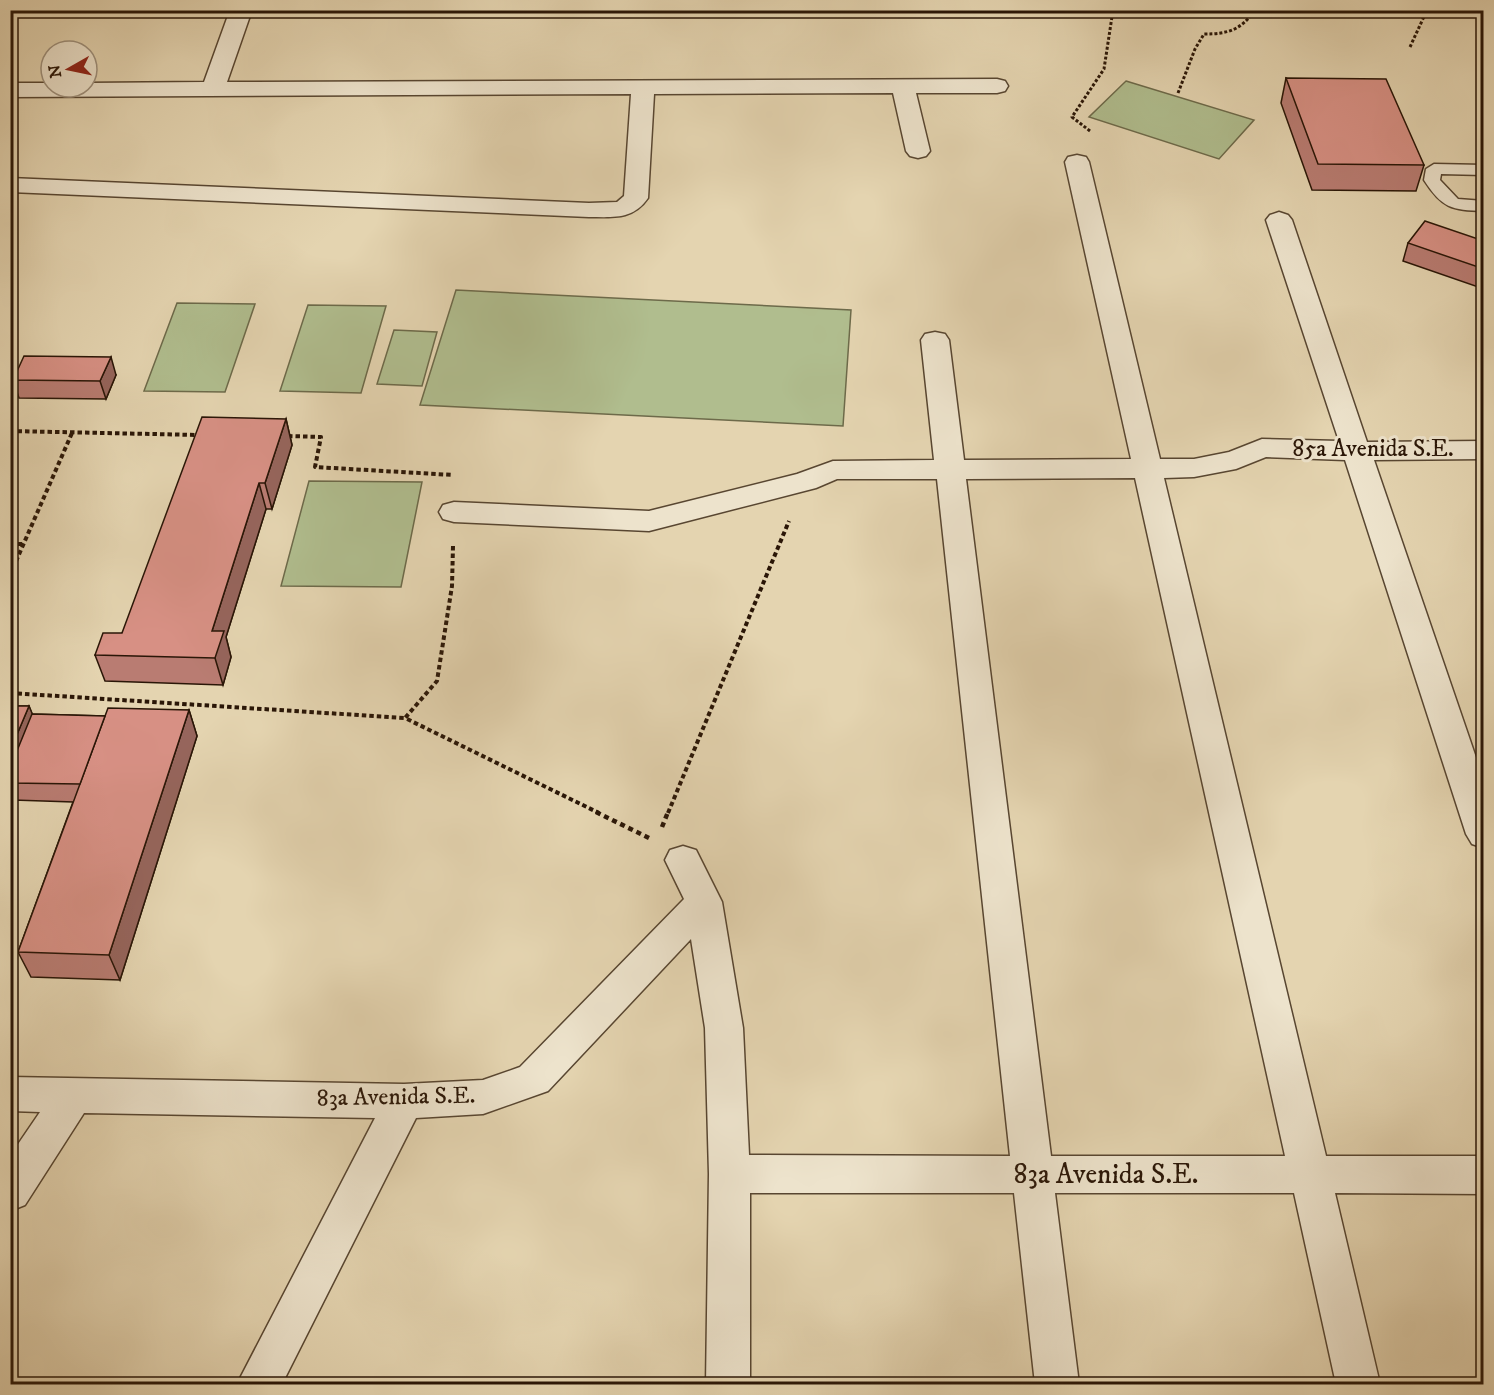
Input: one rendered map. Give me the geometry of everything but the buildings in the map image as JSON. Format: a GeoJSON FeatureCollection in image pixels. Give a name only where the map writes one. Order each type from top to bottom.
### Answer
{"type":"FeatureCollection","features":[{"type":"Feature","properties":{"kind":"street"},"geometry":{"type":"LineString","coordinates":[[213,89],[241,10]]}},
{"type":"Feature","properties":{"kind":"street"},"geometry":{"type":"LineString","coordinates":[[10,90],[997,86]]}},
{"type":"Feature","properties":{"kind":"street"},"geometry":{"type":"LineString","coordinates":[[903,87],[918,151]]}},
{"type":"Feature","properties":{"kind":"street"},"geometry":{"type":"LineString","coordinates":[[10,185],[577,210],[624,208],[636,198],[643,88]]}},
{"type":"Feature","properties":{"kind":"street"},"geometry":{"type":"LineString","coordinates":[[1077,162],[1358,1384]]}},
{"type":"Feature","properties":{"kind":"street"},"geometry":{"type":"LineString","coordinates":[[1279,220],[1354,451],[1484,834]]}},
{"type":"Feature","properties":{"kind":"street"},"geometry":{"type":"LineString","coordinates":[[935,340],[1057,1384]]}},
{"type":"Feature","properties":{"kind":"street","name":"85a Avenida S.E."},"geometry":{"type":"LineString","coordinates":[[1148,470],[1194,468],[1236,460],[1262,448],[1354,451],[1484,450]]}},
{"type":"Feature","properties":{"kind":"street"},"geometry":{"type":"LineString","coordinates":[[454,512],[649,521],[806,481],[832,470],[1148,470]]}},
{"type":"Feature","properties":{"kind":"street"},"geometry":{"type":"LineString","coordinates":[[670,851],[704,903],[724,1028],[729,1174],[728,1384]]}},
{"type":"Feature","properties":{"kind":"street","name":"83a Avenida S.E."},"geometry":{"type":"LineString","coordinates":[[10,1094],[404,1101],[483,1097],[534,1079],[704,903]]}},
{"type":"Feature","properties":{"kind":"street"},"geometry":{"type":"LineString","coordinates":[[10,1192],[73,1095]]}},
{"type":"Feature","properties":{"kind":"street"},"geometry":{"type":"LineString","coordinates":[[259,1384],[404,1101]]}},
{"type":"Feature","properties":{"kind":"street","name":"83a Avenida S.E."},"geometry":{"type":"LineString","coordinates":[[729,1174],[1484,1175]]}},
{"type":"Feature","properties":{"kind":"lane"},"geometry":{"type":"LineString","coordinates":[[1484,170],[1434,169],[1432,180],[1444,200],[1458,205],[1484,206]]}},
{"type":"Feature","properties":{"kind":"path"},"geometry":{"type":"LineString","coordinates":[[1077,162],[1089,154],[1101,140],[1072,117],[1104,69],[1113,10]]}},
{"type":"Feature","properties":{"kind":"path"},"geometry":{"type":"LineString","coordinates":[[1178,93],[1195,49],[1204,34],[1224,34],[1243,28],[1255,10]]}},
{"type":"Feature","properties":{"kind":"path"},"geometry":{"type":"LineString","coordinates":[[1410,47],[1427,10]]}},
{"type":"Feature","properties":{"kind":"path"},"geometry":{"type":"LineString","coordinates":[[10,431],[202,435]]}},
{"type":"Feature","properties":{"kind":"path"},"geometry":{"type":"LineString","coordinates":[[10,575],[72,434]]}},
{"type":"Feature","properties":{"kind":"path"},"geometry":{"type":"LineString","coordinates":[[285,436],[321,437],[315,467],[455,475],[452,586],[437,681],[405,718]]}},
{"type":"Feature","properties":{"kind":"path"},"geometry":{"type":"LineString","coordinates":[[10,693],[405,718],[670,851],[806,481]]}},
{"type":"Feature","properties":{"kind":"path"},"geometry":{"type":"LineString","coordinates":[[10,544],[24,544]]}},
{"type":"Feature","properties":{"kind":"green space"},"geometry":{"type":"Polygon","coordinates":[[[1126,81],[1254,120],[1219,159],[1089,117],[1126,81]]]}},
{"type":"Feature","properties":{"kind":"green space"},"geometry":{"type":"Polygon","coordinates":[[[456,290],[851,310],[843,426],[420,405],[456,290]]]}},
{"type":"Feature","properties":{"kind":"green space"},"geometry":{"type":"Polygon","coordinates":[[[177,303],[255,304],[225,392],[144,391],[177,303]]]}},
{"type":"Feature","properties":{"kind":"green space"},"geometry":{"type":"Polygon","coordinates":[[[308,305],[386,306],[361,393],[280,391],[308,305]]]}},
{"type":"Feature","properties":{"kind":"green space"},"geometry":{"type":"Polygon","coordinates":[[[394,330],[437,332],[422,386],[377,384],[394,330]]]}},
{"type":"Feature","properties":{"kind":"green space"},"geometry":{"type":"Polygon","coordinates":[[[309,481],[422,482],[401,587],[281,586],[309,481]]]}}]}
